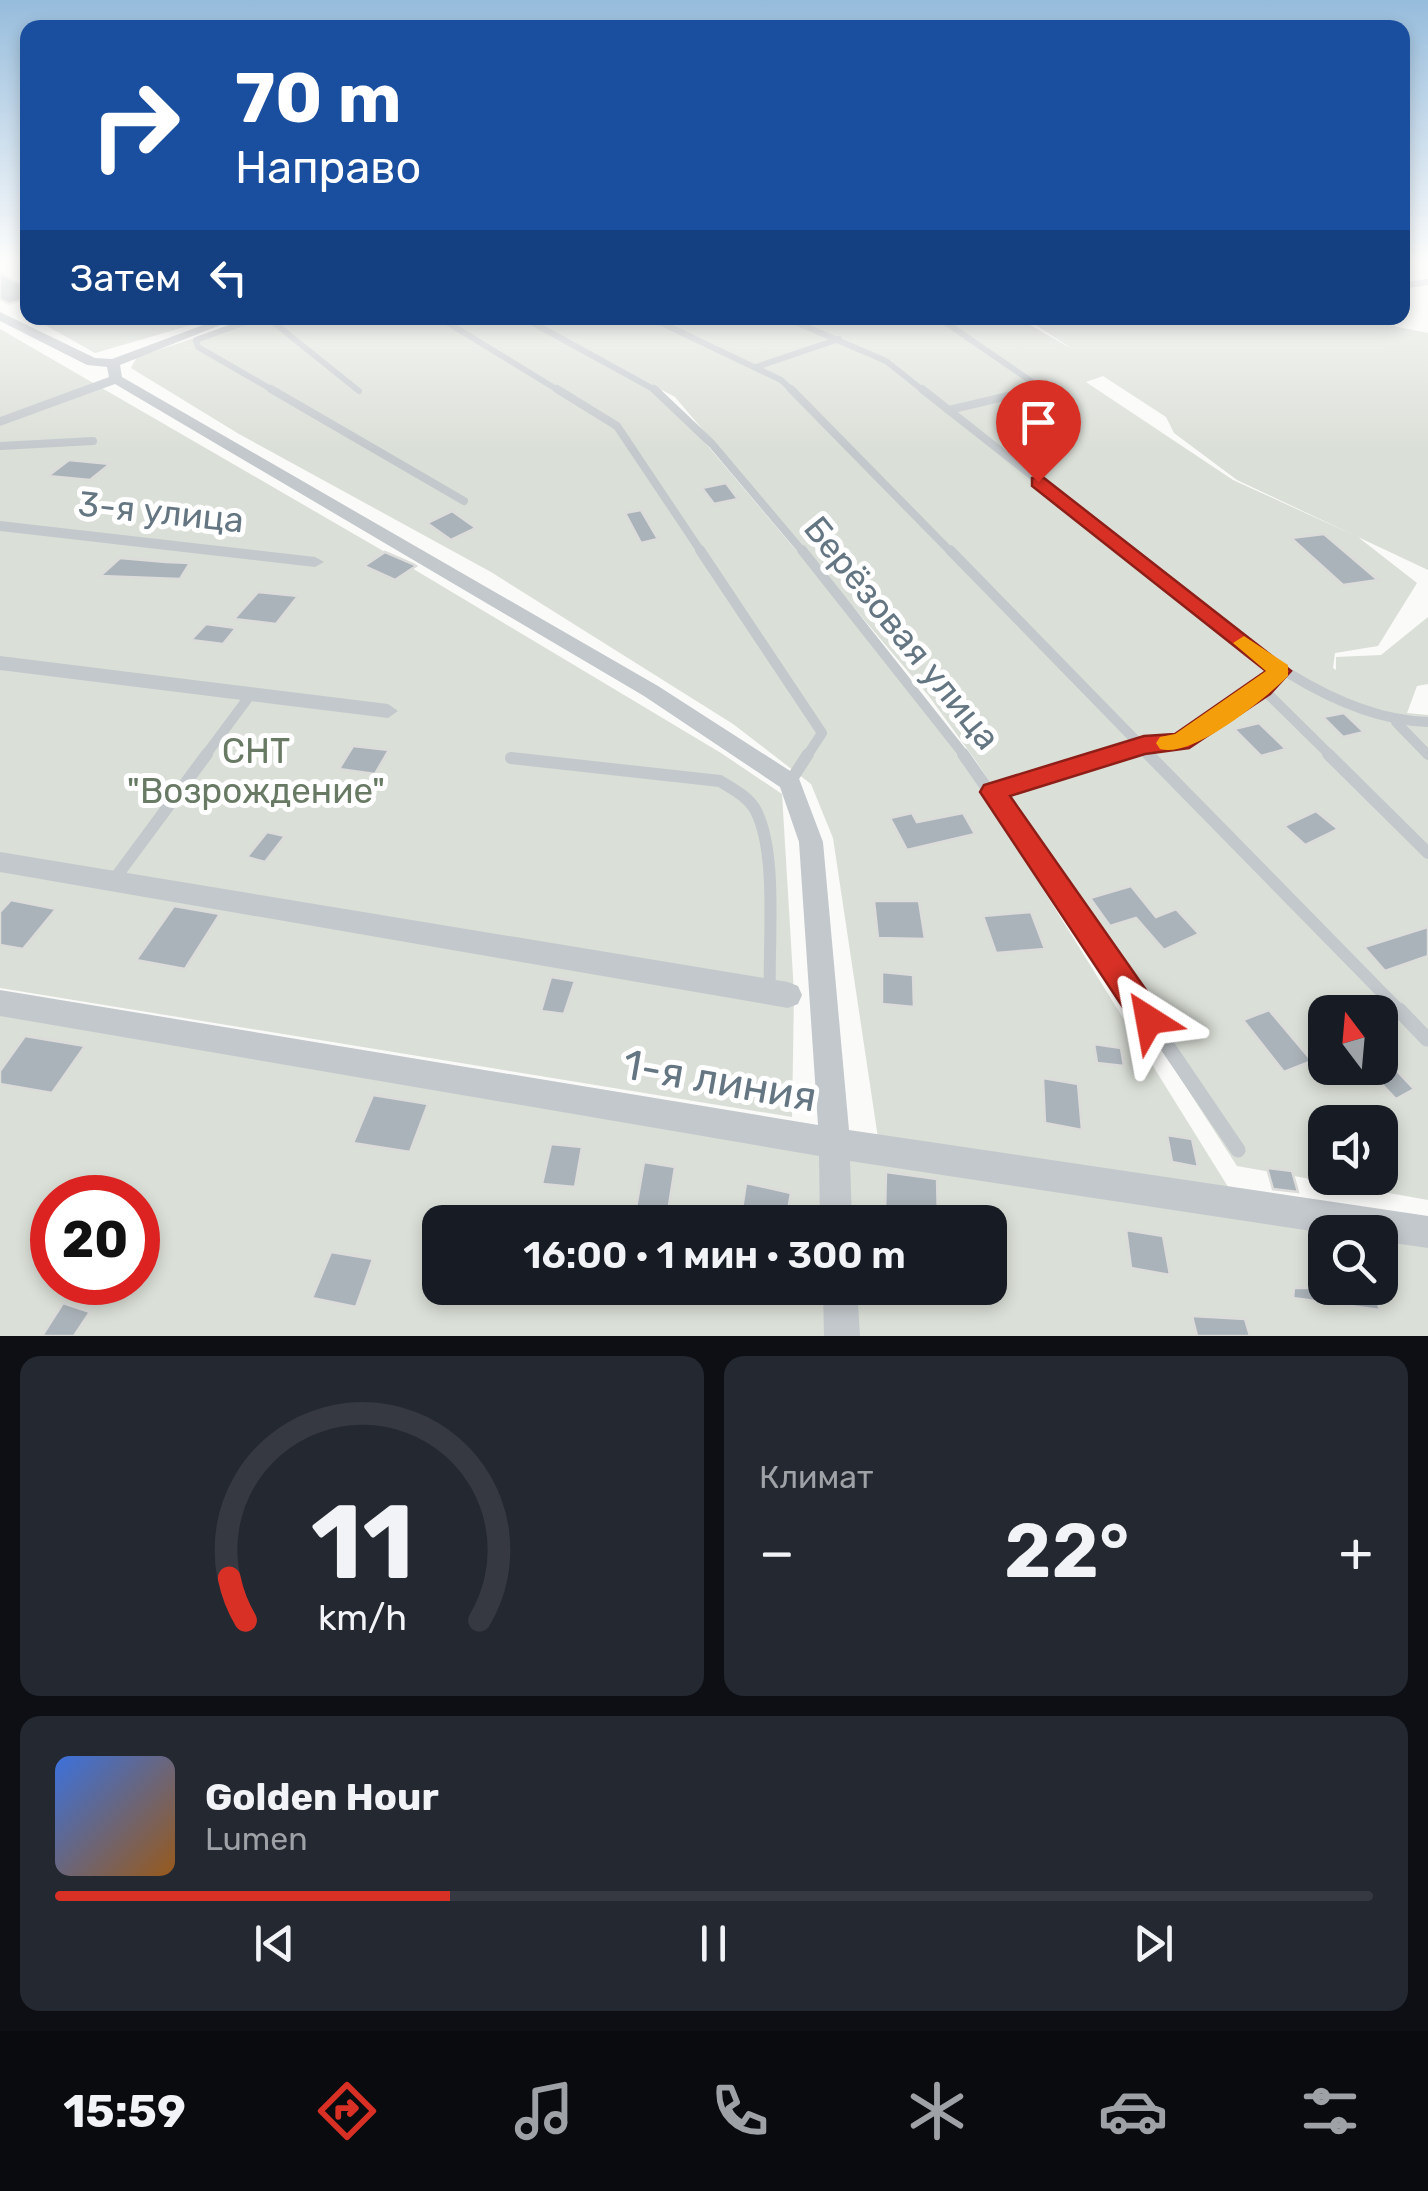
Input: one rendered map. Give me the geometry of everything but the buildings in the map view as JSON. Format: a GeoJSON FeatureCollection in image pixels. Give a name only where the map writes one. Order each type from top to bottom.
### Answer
{"type":"FeatureCollection","features":[{"type":"Feature","properties":{"kind":"street"},"geometry":{"type":"LineString","coordinates":[[16,325],[114,371],[651,691],[790,782],[811,842],[832,1082],[835,1205]]}},
{"type":"Feature","properties":{"kind":"street"},"geometry":{"type":"LineString","coordinates":[[0,422],[216,325]]}},
{"type":"Feature","properties":{"kind":"street","name":"3-я улица"},"geometry":{"type":"LineString","coordinates":[[0,526],[315,562]]}},
{"type":"Feature","properties":{"kind":"street"},"geometry":{"type":"LineString","coordinates":[[0,663],[388,711]]}},
{"type":"Feature","properties":{"kind":"street"},"geometry":{"type":"LineString","coordinates":[[0,862],[779,994]]}},
{"type":"Feature","properties":{"kind":"street","name":"1-я линия"},"geometry":{"type":"LineString","coordinates":[[0,1003],[832,1142],[1428,1232]]}},
{"type":"Feature","properties":{"kind":"street"},"geometry":{"type":"LineString","coordinates":[[841,1305],[842,1336]]}},
{"type":"Feature","properties":{"kind":"lane"},"geometry":{"type":"LineString","coordinates":[[237,325],[196,340],[198,347],[464,501]]}},
{"type":"Feature","properties":{"kind":"lane"},"geometry":{"type":"LineString","coordinates":[[277,325],[359,391]]}},
{"type":"Feature","properties":{"kind":"lane"},"geometry":{"type":"LineString","coordinates":[[452,325],[618,426],[822,734],[790,782]]}},
{"type":"Feature","properties":{"kind":"lane","name":"Берёзовая улица"},"geometry":{"type":"LineString","coordinates":[[537,325],[666,396],[840,595],[993,792],[1238,1150]]}},
{"type":"Feature","properties":{"kind":"lane"},"geometry":{"type":"LineString","coordinates":[[667,325],[780,380],[807,404],[1427,1039]]}},
{"type":"Feature","properties":{"kind":"lane"},"geometry":{"type":"LineString","coordinates":[[805,325],[886,361],[1280,671],[1395,721],[1428,722]]}},
{"type":"Feature","properties":{"kind":"lane"},"geometry":{"type":"LineString","coordinates":[[949,410],[1027,395],[1041,388],[950,325]]}},
{"type":"Feature","properties":{"kind":"lane"},"geometry":{"type":"LineString","coordinates":[[756,367],[839,339]]}},
{"type":"Feature","properties":{"kind":"lane"},"geometry":{"type":"LineString","coordinates":[[0,446],[93,441]]}},
{"type":"Feature","properties":{"kind":"lane"},"geometry":{"type":"LineString","coordinates":[[993,792],[1144,745],[1180,742],[1262,688],[1280,671]]}},
{"type":"Feature","properties":{"kind":"lane"},"geometry":{"type":"LineString","coordinates":[[1262,688],[1428,854]]}},
{"type":"Feature","properties":{"kind":"lane"},"geometry":{"type":"LineString","coordinates":[[113,881],[250,694]]}},
{"type":"Feature","properties":{"kind":"lane"},"geometry":{"type":"LineString","coordinates":[[1395,721],[1428,755]]}},
{"type":"Feature","properties":{"kind":"lane"},"geometry":{"type":"LineString","coordinates":[[511,758],[720,780],[741,794],[756,812],[762,841],[779,994]]}},
{"type":"Feature","properties":{"kind":"green space"},"geometry":{"type":"Polygon","coordinates":[[[46,325],[190,325],[95,353],[46,325]]]}},
{"type":"Feature","properties":{"kind":"green space"},"geometry":{"type":"Polygon","coordinates":[[[234,325],[533,325],[668,399],[890,661],[954,746],[1230,1190],[878,1138],[833,838],[811,784],[733,724],[491,572],[239,434],[131,368],[137,357],[234,325]]]}},
{"type":"Feature","properties":{"kind":"green space"},"geometry":{"type":"Polygon","coordinates":[[[543,325],[1031,325],[1074,350],[1036,325],[1390,325],[1428,333],[1428,570],[1358,537],[1417,583],[1378,646],[1335,653],[1333,668],[1336,670],[1336,657],[1381,655],[1428,617],[1428,684],[1417,686],[1407,713],[1428,715],[1428,1200],[1398,1195],[1398,1105],[1308,1105],[1308,1179],[1237,1166],[976,761],[928,695],[675,397],[543,325]],[[1103,376],[1086,382],[1233,480],[1357,537],[1237,480],[1174,433],[1166,417],[1103,376]]]}},
{"type":"Feature","properties":{"kind":"green space","name":"СНТ \"Возрождение\""},"geometry":{"type":"Polygon","coordinates":[[[0,329],[385,552],[721,753],[782,794],[794,993],[792,1117],[0,988],[0,329]]]}},
{"type":"Feature","properties":{"kind":"green space"},"geometry":{"type":"Polygon","coordinates":[[[0,1007],[1308,1221],[1308,1305],[1398,1305],[1398,1236],[1428,1241],[1428,1336],[0,1336],[0,1007]]]}},
{"type":"Feature","properties":{"kind":"slow traffic"},"geometry":{"type":"LineString","coordinates":[[1169,743],[1180,742],[1262,688],[1280,671],[1244,643]]}},
{"type":"Feature","properties":{"kind":"route"},"geometry":{"type":"LineString","coordinates":[[1038,482],[1280,671],[1262,688],[1180,742],[1144,745],[993,792],[1149,1020]]}}]}
